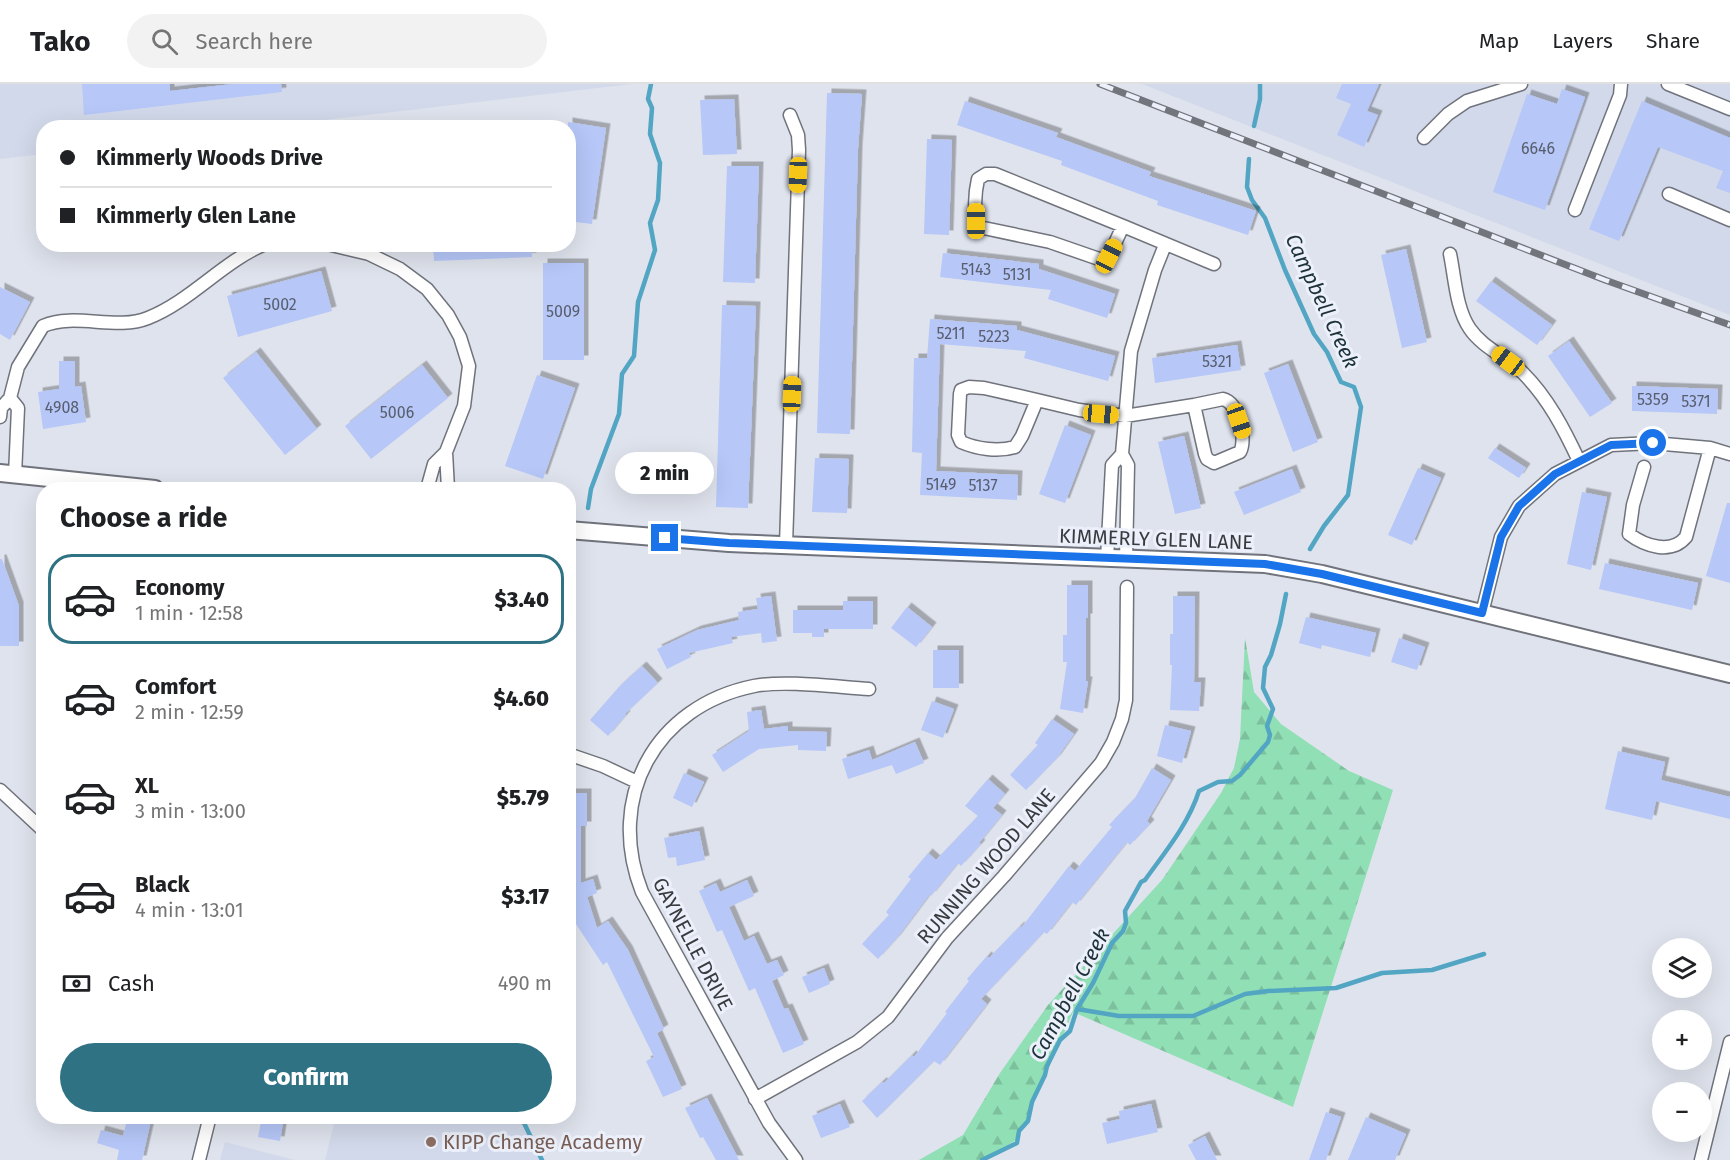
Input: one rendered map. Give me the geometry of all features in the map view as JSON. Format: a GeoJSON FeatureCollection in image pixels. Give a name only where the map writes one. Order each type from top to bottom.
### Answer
{"type":"FeatureCollection","features":[{"type":"Feature","properties":{"kind":"street"},"geometry":{"type":"LineString","coordinates":[[1424,138],[1448,114],[1467,101],[1521,84]]}},
{"type":"Feature","properties":{"kind":"street"},"geometry":{"type":"LineString","coordinates":[[1575,210],[1620,95],[1622,84]]}},
{"type":"Feature","properties":{"kind":"street"},"geometry":{"type":"LineString","coordinates":[[1668,84],[1730,109]]}},
{"type":"Feature","properties":{"kind":"street"},"geometry":{"type":"LineString","coordinates":[[786,545],[799,150],[798,135],[790,115]]}},
{"type":"Feature","properties":{"kind":"street"},"geometry":{"type":"LineString","coordinates":[[1122,226],[1109,256],[1102,260],[1050,242],[979,227],[976,221],[978,179],[986,174],[995,174],[1122,226],[1166,245],[1214,264]]}},
{"type":"Feature","properties":{"kind":"street"},"geometry":{"type":"LineString","coordinates":[[1669,194],[1730,220]]}},
{"type":"Feature","properties":{"kind":"street"},"geometry":{"type":"LineString","coordinates":[[1126,560],[1128,465],[1122,454],[1131,351],[1155,270],[1166,245]]}},
{"type":"Feature","properties":{"kind":"street"},"geometry":{"type":"LineString","coordinates":[[0,417],[1,408],[10,398],[18,367],[43,326],[77,321],[117,323],[146,319],[172,306],[215,274],[252,252]]}},
{"type":"Feature","properties":{"kind":"street"},"geometry":{"type":"LineString","coordinates":[[361,252],[400,269],[427,290],[448,315],[460,337],[469,366],[464,406],[446,452],[434,464],[429,482]]}},
{"type":"Feature","properties":{"kind":"street"},"geometry":{"type":"LineString","coordinates":[[1450,254],[1461,312],[1470,329],[1480,340],[1522,372],[1535,386],[1551,407],[1579,461]]}},
{"type":"Feature","properties":{"kind":"street"},"geometry":{"type":"LineString","coordinates":[[1037,400],[1015,447],[1006,450],[986,449],[961,442],[958,435],[958,405],[962,390],[969,387],[984,388],[1101,414],[1125,416],[1223,399],[1233,406],[1244,436],[1244,445],[1240,453],[1214,463],[1207,459],[1194,405]]}},
{"type":"Feature","properties":{"kind":"street"},"geometry":{"type":"LineString","coordinates":[[10,398],[18,408],[8,474],[86,482]]}},
{"type":"Feature","properties":{"kind":"street"},"geometry":{"type":"LineString","coordinates":[[1482,613],[1501,537],[1519,506],[1555,474],[1611,445],[1653,443],[1710,448],[1730,454]]}},
{"type":"Feature","properties":{"kind":"street"},"geometry":{"type":"LineString","coordinates":[[1644,467],[1633,505],[1629,534],[1639,541],[1659,547],[1672,547],[1681,543],[1686,537],[1710,448]]}},
{"type":"Feature","properties":{"kind":"street"},"geometry":{"type":"LineString","coordinates":[[446,452],[448,482]]}},
{"type":"Feature","properties":{"kind":"street"},"geometry":{"type":"LineString","coordinates":[[1107,559],[1112,465],[1122,454]]}},
{"type":"Feature","properties":{"kind":"street","name":"KIMMERLY GLEN LANE"},"geometry":{"type":"LineString","coordinates":[[576,531],[729,543],[1265,564],[1300,569],[1730,674]]}},
{"type":"Feature","properties":{"kind":"street","name":"RUNNING WOOD LANE"},"geometry":{"type":"LineString","coordinates":[[755,1099],[857,1042],[888,1017],[947,938],[1004,876],[1101,763],[1113,742],[1126,700],[1127,587]]}},
{"type":"Feature","properties":{"kind":"street","name":"GAYNELLE DRIVE"},"geometry":{"type":"LineString","coordinates":[[796,1160],[755,1099],[637,880],[631,857],[629,833],[631,804],[637,782],[648,758],[661,738],[689,713],[711,700],[735,690],[757,685],[784,684],[868,689]]}},
{"type":"Feature","properties":{"kind":"street"},"geometry":{"type":"LineString","coordinates":[[576,757],[637,782]]}},
{"type":"Feature","properties":{"kind":"street"},"geometry":{"type":"LineString","coordinates":[[0,790],[36,824]]}},
{"type":"Feature","properties":{"kind":"street"},"geometry":{"type":"LineString","coordinates":[[1701,1160],[1730,1042]]}},
{"type":"Feature","properties":{"kind":"street"},"geometry":{"type":"LineString","coordinates":[[199,1160],[208,1124]]}},
{"type":"Feature","properties":{"kind":"shaded area"},"geometry":{"type":"Polygon","coordinates":[[[0,84],[631,84],[325,120],[36,120],[36,155],[0,159],[0,84]]]}},
{"type":"Feature","properties":{"kind":"shaded area"},"geometry":{"type":"Polygon","coordinates":[[[1142,84],[1730,84],[1730,315],[1142,84]]]}},
{"type":"Feature","properties":{"kind":"shaded area","name":"KIPP Change Academy"},"geometry":{"type":"Polygon","coordinates":[[[334,1124],[524,1124],[542,1160],[325,1160],[334,1124]]]}},
{"type":"Feature","properties":{"kind":"shaded area"},"geometry":{"type":"Polygon","coordinates":[[[225,1142],[295,1160],[220,1160],[225,1142]]]}},
{"type":"Feature","properties":{"kind":"green space"},"geometry":{"type":"Polygon","coordinates":[[[1245,638],[1254,692],[1281,724],[1349,771],[1393,790],[1293,1107],[1073,1012],[1018,1139],[983,1160],[919,1160],[963,1135],[1000,1073],[1048,1005],[1162,880],[1221,793],[1234,768],[1240,739],[1245,638]]]}},
{"type":"Feature","properties":{"kind":"building"},"geometry":{"type":"Polygon","coordinates":[[[82,84],[170,84],[170,91],[233,84],[281,84],[282,92],[84,115],[82,84]]]}},
{"type":"Feature","properties":{"kind":"building"},"geometry":{"type":"Polygon","coordinates":[[[1342,84],[1379,84],[1367,111],[1378,115],[1364,147],[1337,135],[1351,104],[1336,98],[1342,84]]]}},
{"type":"Feature","properties":{"kind":"building"},"geometry":{"type":"Polygon","coordinates":[[[1562,89],[1585,97],[1545,210],[1493,192],[1527,94],[1557,104],[1562,89]]]}},
{"type":"Feature","properties":{"kind":"building"},"geometry":{"type":"Polygon","coordinates":[[[827,93],[862,94],[858,149],[850,434],[817,433],[827,93]]]}},
{"type":"Feature","properties":{"kind":"building"},"geometry":{"type":"Polygon","coordinates":[[[734,99],[737,154],[703,155],[700,100],[734,99]]]}},
{"type":"Feature","properties":{"kind":"building"},"geometry":{"type":"Polygon","coordinates":[[[965,101],[1058,133],[1056,137],[1151,172],[1149,176],[1256,211],[1248,235],[1157,205],[1158,201],[1061,165],[1062,161],[957,125],[965,101]]]}},
{"type":"Feature","properties":{"kind":"building"},"geometry":{"type":"Polygon","coordinates":[[[1642,101],[1730,138],[1730,193],[1716,188],[1723,171],[1658,147],[1619,241],[1589,229],[1642,101]]]}},
{"type":"Feature","properties":{"kind":"building"},"geometry":{"type":"Polygon","coordinates":[[[576,123],[606,128],[592,224],[576,222],[576,123]]]}},
{"type":"Feature","properties":{"kind":"building"},"geometry":{"type":"Polygon","coordinates":[[[927,139],[952,140],[949,235],[924,234],[927,139]]]}},
{"type":"Feature","properties":{"kind":"building"},"geometry":{"type":"Polygon","coordinates":[[[727,166],[759,166],[755,283],[723,282],[727,166]]]}},
{"type":"Feature","properties":{"kind":"building"},"geometry":{"type":"Polygon","coordinates":[[[1406,249],[1427,342],[1402,348],[1381,255],[1406,249]]]}},
{"type":"Feature","properties":{"kind":"building"},"geometry":{"type":"Polygon","coordinates":[[[433,252],[532,252],[532,257],[434,261],[433,252]]]}},
{"type":"Feature","properties":{"kind":"building"},"geometry":{"type":"Polygon","coordinates":[[[943,253],[1039,264],[1039,269],[1115,294],[1107,318],[1048,299],[1051,290],[940,277],[943,253]]]}},
{"type":"Feature","properties":{"kind":"building"},"geometry":{"type":"Polygon","coordinates":[[[543,263],[584,263],[584,360],[543,360],[543,263]]]}},
{"type":"Feature","properties":{"kind":"building"},"geometry":{"type":"Polygon","coordinates":[[[321,271],[332,311],[238,337],[227,296],[321,271]]]}},
{"type":"Feature","properties":{"kind":"building"},"geometry":{"type":"Polygon","coordinates":[[[1491,281],[1552,325],[1537,345],[1476,301],[1491,281]]]}},
{"type":"Feature","properties":{"kind":"building"},"geometry":{"type":"Polygon","coordinates":[[[0,287],[30,302],[10,340],[0,334],[0,287]]]}},
{"type":"Feature","properties":{"kind":"building"},"geometry":{"type":"Polygon","coordinates":[[[722,305],[756,306],[748,508],[716,507],[722,305]]]}},
{"type":"Feature","properties":{"kind":"building"},"geometry":{"type":"Polygon","coordinates":[[[930,319],[1017,326],[1017,330],[1115,356],[1108,381],[1024,358],[1026,351],[940,344],[936,471],[1018,475],[1017,500],[920,495],[922,453],[912,452],[914,358],[927,358],[930,319]]]}},
{"type":"Feature","properties":{"kind":"building"},"geometry":{"type":"Polygon","coordinates":[[[1569,341],[1612,403],[1590,417],[1548,356],[1569,341]]]}},
{"type":"Feature","properties":{"kind":"building"},"geometry":{"type":"Polygon","coordinates":[[[1237,345],[1241,370],[1155,383],[1152,358],[1237,345]]]}},
{"type":"Feature","properties":{"kind":"building"},"geometry":{"type":"Polygon","coordinates":[[[256,352],[317,429],[285,455],[223,378],[256,352]]]}},
{"type":"Feature","properties":{"kind":"building"},"geometry":{"type":"Polygon","coordinates":[[[59,361],[75,361],[75,387],[81,386],[86,422],[43,429],[38,392],[59,389],[59,361]]]}},
{"type":"Feature","properties":{"kind":"building"},"geometry":{"type":"Polygon","coordinates":[[[1288,364],[1318,442],[1293,452],[1264,373],[1288,364]]]}},
{"type":"Feature","properties":{"kind":"building"},"geometry":{"type":"Polygon","coordinates":[[[422,365],[448,398],[371,459],[345,426],[422,365]]]}},
{"type":"Feature","properties":{"kind":"building"},"geometry":{"type":"Polygon","coordinates":[[[537,375],[575,388],[543,479],[505,466],[537,375]]]}},
{"type":"Feature","properties":{"kind":"building"},"geometry":{"type":"Polygon","coordinates":[[[1632,386],[1718,389],[1717,414],[1632,411],[1632,386]]]}},
{"type":"Feature","properties":{"kind":"building"},"geometry":{"type":"Polygon","coordinates":[[[1065,425],[1091,435],[1065,503],[1039,494],[1065,425]]]}},
{"type":"Feature","properties":{"kind":"building"},"geometry":{"type":"Polygon","coordinates":[[[1184,436],[1201,508],[1175,514],[1158,442],[1184,436]]]}},
{"type":"Feature","properties":{"kind":"building"},"geometry":{"type":"Polygon","coordinates":[[[1495,448],[1526,468],[1519,478],[1488,458],[1495,448]]]}},
{"type":"Feature","properties":{"kind":"building"},"geometry":{"type":"Polygon","coordinates":[[[815,458],[849,459],[847,513],[812,512],[815,458]]]}},
{"type":"Feature","properties":{"kind":"building"},"geometry":{"type":"Polygon","coordinates":[[[1418,468],[1441,478],[1412,545],[1388,535],[1418,468]]]}},
{"type":"Feature","properties":{"kind":"building"},"geometry":{"type":"Polygon","coordinates":[[[1292,469],[1301,492],[1244,515],[1234,492],[1292,469]]]}},
{"type":"Feature","properties":{"kind":"building"},"geometry":{"type":"Polygon","coordinates":[[[1582,492],[1607,497],[1591,570],[1567,564],[1582,492]]]}},
{"type":"Feature","properties":{"kind":"building"},"geometry":{"type":"Polygon","coordinates":[[[1727,503],[1730,503],[1730,583],[1706,576],[1727,503]]]}},
{"type":"Feature","properties":{"kind":"building"},"geometry":{"type":"Polygon","coordinates":[[[0,559],[2,559],[19,606],[19,646],[0,646],[0,559]]]}},
{"type":"Feature","properties":{"kind":"building"},"geometry":{"type":"Polygon","coordinates":[[[1605,563],[1698,583],[1692,610],[1599,589],[1605,563]]]}},
{"type":"Feature","properties":{"kind":"building"},"geometry":{"type":"Polygon","coordinates":[[[1067,585],[1088,585],[1086,681],[1088,681],[1083,713],[1060,709],[1067,662],[1063,662],[1063,635],[1067,635],[1067,585]]]}},
{"type":"Feature","properties":{"kind":"building"},"geometry":{"type":"Polygon","coordinates":[[[771,596],[777,641],[762,643],[761,633],[731,637],[733,643],[689,653],[691,657],[667,669],[657,649],[697,630],[739,620],[738,612],[758,609],[756,598],[771,596]]]}},
{"type":"Feature","properties":{"kind":"building"},"geometry":{"type":"Polygon","coordinates":[[[1173,596],[1195,596],[1194,682],[1201,682],[1199,711],[1170,710],[1172,665],[1170,665],[1170,634],[1173,634],[1173,596]]]}},
{"type":"Feature","properties":{"kind":"building"},"geometry":{"type":"Polygon","coordinates":[[[843,601],[873,601],[873,629],[824,629],[824,637],[812,637],[812,633],[793,633],[793,610],[843,610],[843,601]]]}},
{"type":"Feature","properties":{"kind":"building"},"geometry":{"type":"Polygon","coordinates":[[[907,607],[932,627],[916,647],[891,628],[907,607]]]}},
{"type":"Feature","properties":{"kind":"building"},"geometry":{"type":"Polygon","coordinates":[[[1306,617],[1376,633],[1370,657],[1322,645],[1321,649],[1299,643],[1306,617]]]}},
{"type":"Feature","properties":{"kind":"building"},"geometry":{"type":"Polygon","coordinates":[[[1399,638],[1425,647],[1417,670],[1391,662],[1399,638]]]}},
{"type":"Feature","properties":{"kind":"building"},"geometry":{"type":"Polygon","coordinates":[[[933,650],[959,650],[959,688],[933,688],[933,650]]]}},
{"type":"Feature","properties":{"kind":"building"},"geometry":{"type":"Polygon","coordinates":[[[642,666],[658,683],[625,714],[608,736],[590,720],[619,687],[642,666]]]}},
{"type":"Feature","properties":{"kind":"building"},"geometry":{"type":"Polygon","coordinates":[[[932,701],[954,709],[943,738],[921,730],[932,701]]]}},
{"type":"Feature","properties":{"kind":"building"},"geometry":{"type":"Polygon","coordinates":[[[761,710],[764,729],[788,726],[788,731],[827,732],[826,751],[798,750],[798,745],[759,749],[723,772],[712,755],[749,731],[747,712],[761,710]]]}},
{"type":"Feature","properties":{"kind":"building"},"geometry":{"type":"Polygon","coordinates":[[[1052,719],[1074,734],[1057,758],[1026,790],[1010,775],[1038,745],[1035,743],[1052,719]]]}},
{"type":"Feature","properties":{"kind":"building"},"geometry":{"type":"Polygon","coordinates":[[[1165,725],[1191,731],[1182,763],[1157,756],[1165,725]]]}},
{"type":"Feature","properties":{"kind":"building"},"geometry":{"type":"Polygon","coordinates":[[[915,742],[924,763],[896,774],[892,765],[848,779],[842,759],[869,750],[872,760],[915,742]]]}},
{"type":"Feature","properties":{"kind":"building"},"geometry":{"type":"Polygon","coordinates":[[[1618,751],[1665,762],[1661,780],[1730,797],[1730,819],[1656,801],[1652,820],[1605,809],[1618,751]]]}},
{"type":"Feature","properties":{"kind":"building"},"geometry":{"type":"Polygon","coordinates":[[[1152,768],[1171,780],[1147,821],[1150,824],[1130,845],[1127,842],[1076,905],[1072,902],[1047,934],[1044,932],[981,999],[987,1004],[940,1065],[934,1061],[877,1118],[862,1101],[912,1055],[914,1057],[969,981],[967,979],[987,956],[989,958],[1020,926],[1021,928],[1069,866],[1075,871],[1112,827],[1109,825],[1135,798],[1152,768]]]}},
{"type":"Feature","properties":{"kind":"building"},"geometry":{"type":"Polygon","coordinates":[[[684,773],[704,782],[692,807],[673,798],[684,773]]]}},
{"type":"Feature","properties":{"kind":"building"},"geometry":{"type":"Polygon","coordinates":[[[988,779],[1005,794],[993,808],[1002,815],[979,843],[981,844],[961,866],[958,863],[931,896],[930,894],[878,959],[862,944],[889,915],[886,912],[911,879],[908,877],[928,853],[936,860],[978,816],[965,806],[988,779]]]}},
{"type":"Feature","properties":{"kind":"building"},"geometry":{"type":"Polygon","coordinates":[[[576,793],[587,793],[587,826],[581,826],[581,883],[593,879],[597,893],[587,897],[597,928],[608,921],[628,950],[664,1029],[657,1033],[682,1089],[663,1097],[646,1061],[654,1057],[607,962],[603,965],[576,924],[576,793]]]}},
{"type":"Feature","properties":{"kind":"building"},"geometry":{"type":"Polygon","coordinates":[[[699,831],[705,860],[677,866],[676,857],[668,858],[664,838],[699,831]]]}},
{"type":"Feature","properties":{"kind":"building"},"geometry":{"type":"Polygon","coordinates":[[[747,880],[754,896],[729,907],[744,941],[754,936],[767,964],[777,960],[784,975],[772,981],[784,1009],[788,1008],[804,1044],[783,1053],[755,988],[749,991],[722,930],[717,932],[699,891],[716,883],[720,892],[747,880]]]}},
{"type":"Feature","properties":{"kind":"building"},"geometry":{"type":"Polygon","coordinates":[[[824,968],[830,984],[809,993],[802,977],[824,968]]]}},
{"type":"Feature","properties":{"kind":"building"},"geometry":{"type":"Polygon","coordinates":[[[707,1098],[739,1160],[716,1160],[703,1137],[700,1138],[685,1108],[707,1098]]]}},
{"type":"Feature","properties":{"kind":"building"},"geometry":{"type":"Polygon","coordinates":[[[840,1104],[850,1127],[821,1138],[812,1116],[840,1104]]]}},
{"type":"Feature","properties":{"kind":"building"},"geometry":{"type":"Polygon","coordinates":[[[1151,1104],[1158,1132],[1107,1144],[1102,1123],[1120,1119],[1119,1111],[1151,1104]]]}},
{"type":"Feature","properties":{"kind":"building"},"geometry":{"type":"Polygon","coordinates":[[[1326,1112],[1341,1117],[1326,1160],[1309,1160],[1326,1112]]]}},
{"type":"Feature","properties":{"kind":"building"},"geometry":{"type":"Polygon","coordinates":[[[1366,1117],[1406,1134],[1395,1160],[1348,1160],[1366,1117]]]}},
{"type":"Feature","properties":{"kind":"building"},"geometry":{"type":"Polygon","coordinates":[[[126,1124],[150,1124],[142,1160],[117,1160],[119,1150],[97,1143],[101,1130],[123,1136],[126,1124]]]}},
{"type":"Feature","properties":{"kind":"building"},"geometry":{"type":"Polygon","coordinates":[[[260,1124],[283,1124],[280,1141],[258,1137],[260,1124]]]}},
{"type":"Feature","properties":{"kind":"building"},"geometry":{"type":"Polygon","coordinates":[[[1205,1136],[1217,1160],[1196,1160],[1188,1145],[1205,1136]]]}},
{"type":"Feature","properties":{"kind":"waterway"},"geometry":{"type":"LineString","coordinates":[[588,508],[591,489],[619,414],[622,374],[634,356],[638,302],[655,250],[650,223],[658,200],[660,163],[650,134],[652,108],[648,99],[651,84]]}},
{"type":"Feature","properties":{"kind":"waterway","name":"Campbell Creek"},"geometry":{"type":"LineString","coordinates":[[1254,126],[1260,99],[1260,84]]}},
{"type":"Feature","properties":{"kind":"waterway","name":"Campbell Creek"},"geometry":{"type":"LineString","coordinates":[[1249,159],[1247,187],[1252,200],[1265,218],[1285,270],[1314,334],[1327,352],[1341,382],[1354,387],[1361,407],[1348,495],[1310,549]]}},
{"type":"Feature","properties":{"kind":"waterway","name":"Campbell Creek"},"geometry":{"type":"LineString","coordinates":[[982,1160],[1017,1143],[1019,1131],[1028,1121],[1032,1102],[1047,1066],[1060,1040],[1070,1031],[1077,1009],[1093,983],[1112,943],[1123,931],[1126,923],[1125,911],[1141,882],[1145,880],[1182,827],[1199,791],[1218,782],[1232,781],[1240,775],[1268,742],[1270,735],[1267,726],[1273,709],[1263,688],[1265,667],[1280,624],[1286,594]]}},
{"type":"Feature","properties":{"kind":"waterway"},"geometry":{"type":"LineString","coordinates":[[1077,1009],[1119,1016],[1193,1016],[1245,994],[1336,988],[1382,973],[1432,970],[1484,954]]}},
{"type":"Feature","properties":{"kind":"waterway"},"geometry":{"type":"LineString","coordinates":[[524,1124],[542,1160]]}},
{"type":"Feature","properties":{"kind":"railway"},"geometry":{"type":"LineString","coordinates":[[1100,84],[1605,280],[1730,325]]}},
{"type":"Feature","properties":{"kind":"place","name":"KIPP Change Academy"},"geometry":{"type":"Point","coordinates":[431,1142]}},
{"type":"Feature","properties":{"kind":"route"},"geometry":{"type":"LineString","coordinates":[[665,538],[729,543],[1265,564],[1300,569],[1482,613],[1501,537],[1519,506],[1555,474],[1611,445],[1653,443]]}}]}
